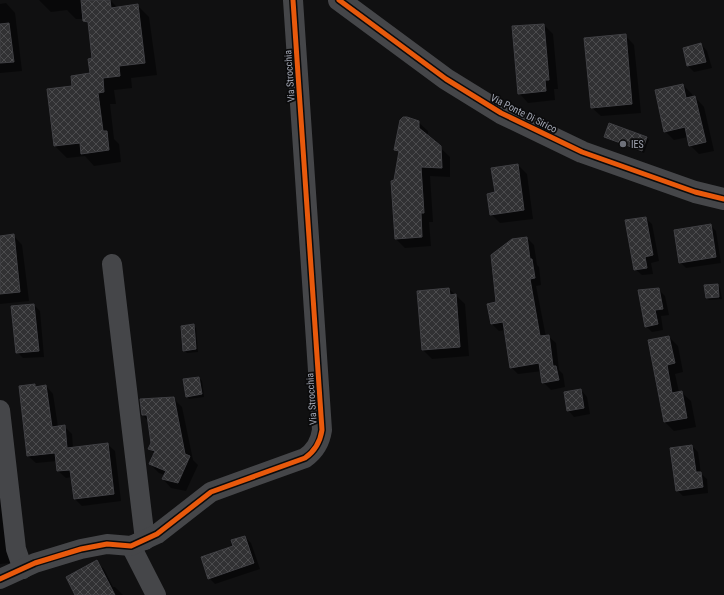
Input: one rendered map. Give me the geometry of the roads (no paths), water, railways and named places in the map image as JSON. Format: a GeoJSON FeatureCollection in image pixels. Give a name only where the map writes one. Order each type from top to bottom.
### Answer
{"type":"FeatureCollection","features":[{"type":"Feature","properties":{"kind":"street","name":"Via Strocchia"},"geometry":{"type":"LineString","coordinates":[[138,543],[157,534],[211,492],[305,458],[315,450],[321,438],[322,430],[293,0]]}},
{"type":"Feature","properties":{"kind":"street","name":"Via Ponte Di Sirico"},"geometry":{"type":"LineString","coordinates":[[339,0],[446,79],[501,113],[582,152],[695,192],[724,199]]}},
{"type":"Feature","properties":{"kind":"street"},"geometry":{"type":"LineString","coordinates":[[112,264],[138,543],[156,595]]}},
{"type":"Feature","properties":{"kind":"street"},"geometry":{"type":"LineString","coordinates":[[0,410],[16,549],[23,569]]}},
{"type":"Feature","properties":{"kind":"street"},"geometry":{"type":"LineString","coordinates":[[0,579],[35,563],[82,549],[107,544],[138,543]]}},
{"type":"Feature","properties":{"kind":"place","name":"IES"},"geometry":{"type":"Point","coordinates":[623,144]}}]}
